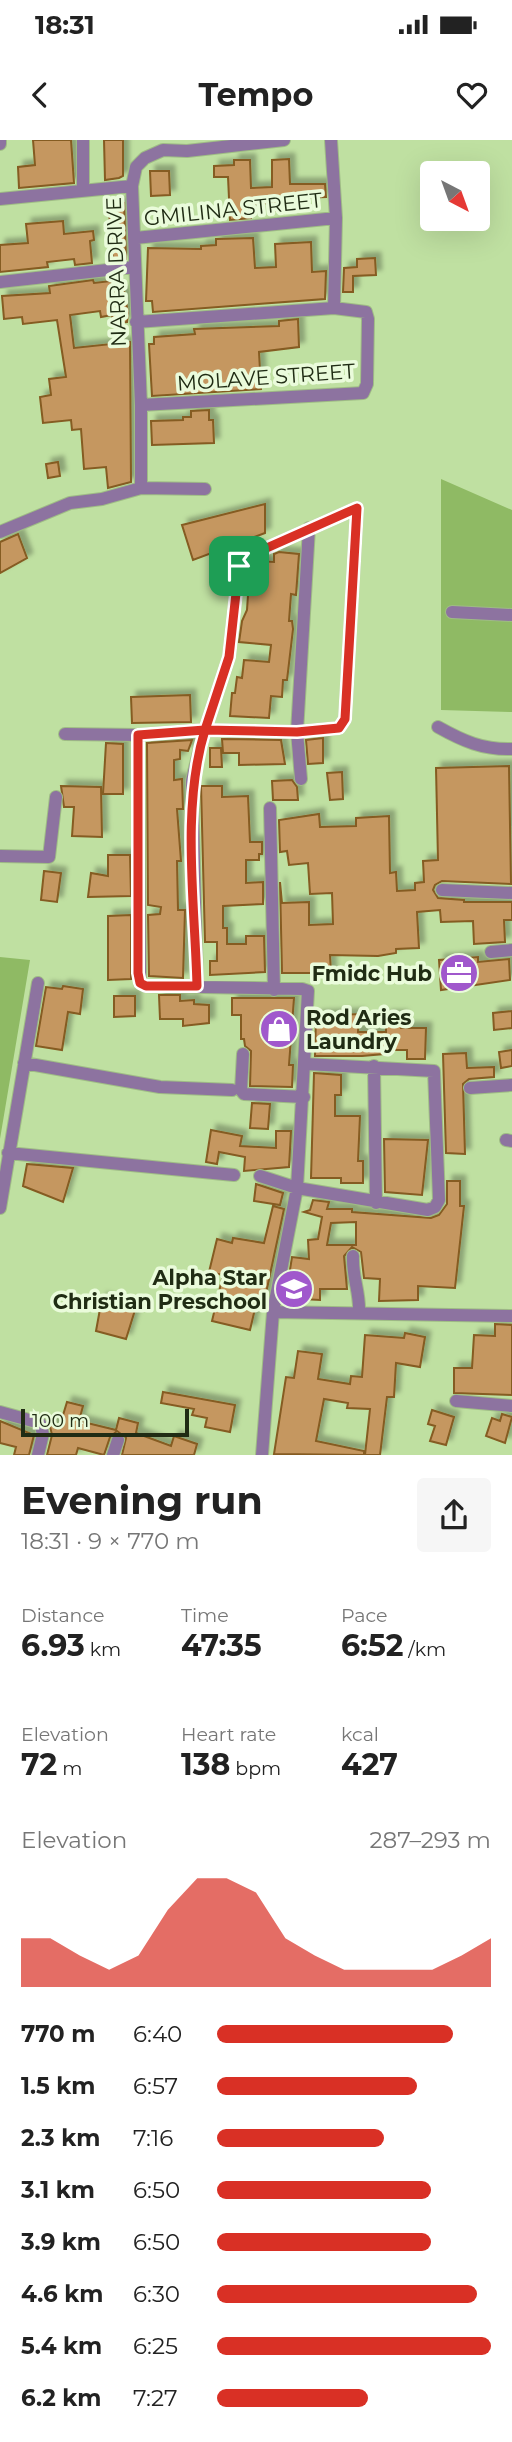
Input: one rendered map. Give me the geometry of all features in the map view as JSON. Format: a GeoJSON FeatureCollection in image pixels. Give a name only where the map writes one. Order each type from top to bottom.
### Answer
{"type":"FeatureCollection","features":[{"type":"Feature","properties":{"kind":"street"},"geometry":{"type":"LineString","coordinates":[[82,189],[83,140]]}},
{"type":"Feature","properties":{"kind":"street","name":"NARRA DRIVE"},"geometry":{"type":"LineString","coordinates":[[141,488],[141,405],[132,186],[136,167],[163,145],[187,151],[284,140]]}},
{"type":"Feature","properties":{"kind":"street"},"geometry":{"type":"LineString","coordinates":[[136,322],[334,308],[336,218],[331,140]]}},
{"type":"Feature","properties":{"kind":"street"},"geometry":{"type":"LineString","coordinates":[[0,199],[132,186]]}},
{"type":"Feature","properties":{"kind":"street","name":"GMILINA STREET"},"geometry":{"type":"LineString","coordinates":[[135,238],[336,218]]}},
{"type":"Feature","properties":{"kind":"street"},"geometry":{"type":"LineString","coordinates":[[0,282],[134,267]]}},
{"type":"Feature","properties":{"kind":"street","name":"MOLAVE STREET"},"geometry":{"type":"LineString","coordinates":[[141,405],[366,391],[366,312],[334,308]]}},
{"type":"Feature","properties":{"kind":"street"},"geometry":{"type":"LineString","coordinates":[[0,532],[70,503],[102,499],[141,488],[205,489]]}},
{"type":"Feature","properties":{"kind":"street"},"geometry":{"type":"LineString","coordinates":[[65,734],[138,735],[205,730],[297,732],[339,728],[345,719],[358,510],[309,528],[241,561],[229,657],[205,730],[194,771],[192,802],[197,986]]}},
{"type":"Feature","properties":{"kind":"street"},"geometry":{"type":"LineString","coordinates":[[301,779],[297,732],[309,528]]}},
{"type":"Feature","properties":{"kind":"street"},"geometry":{"type":"LineString","coordinates":[[452,612],[512,615]]}},
{"type":"Feature","properties":{"kind":"street"},"geometry":{"type":"LineString","coordinates":[[438,727],[488,750],[512,749]]}},
{"type":"Feature","properties":{"kind":"street"},"geometry":{"type":"LineString","coordinates":[[138,735],[140,983],[146,986],[308,991],[297,1188],[273,1312],[262,1455]]}},
{"type":"Feature","properties":{"kind":"street"},"geometry":{"type":"LineString","coordinates":[[0,856],[49,857],[56,797]]}},
{"type":"Feature","properties":{"kind":"street"},"geometry":{"type":"LineString","coordinates":[[270,807],[274,990]]}},
{"type":"Feature","properties":{"kind":"street"},"geometry":{"type":"LineString","coordinates":[[442,890],[512,893]]}},
{"type":"Feature","properties":{"kind":"street"},"geometry":{"type":"LineString","coordinates":[[491,953],[512,950]]}},
{"type":"Feature","properties":{"kind":"street"},"geometry":{"type":"LineString","coordinates":[[0,1208],[38,983]]}},
{"type":"Feature","properties":{"kind":"street"},"geometry":{"type":"LineString","coordinates":[[243,1054],[241,1090],[244,1094],[304,1097]]}},
{"type":"Feature","properties":{"kind":"street"},"geometry":{"type":"LineString","coordinates":[[24,1063],[160,1087],[232,1090]]}},
{"type":"Feature","properties":{"kind":"street"},"geometry":{"type":"LineString","coordinates":[[260,1176],[297,1188],[428,1210],[435,1207],[439,1200],[437,1078],[434,1071],[306,1064]]}},
{"type":"Feature","properties":{"kind":"street"},"geometry":{"type":"LineString","coordinates":[[374,1066],[376,1203]]}},
{"type":"Feature","properties":{"kind":"street"},"geometry":{"type":"LineString","coordinates":[[470,1088],[512,1085]]}},
{"type":"Feature","properties":{"kind":"street"},"geometry":{"type":"LineString","coordinates":[[8,1153],[234,1175]]}},
{"type":"Feature","properties":{"kind":"street"},"geometry":{"type":"LineString","coordinates":[[353,1256],[352,1276],[360,1293],[359,1312]]}},
{"type":"Feature","properties":{"kind":"street"},"geometry":{"type":"LineString","coordinates":[[273,1312],[512,1316]]}},
{"type":"Feature","properties":{"kind":"street"},"geometry":{"type":"LineString","coordinates":[[456,1401],[512,1406]]}},
{"type":"Feature","properties":{"kind":"street"},"geometry":{"type":"LineString","coordinates":[[0,1412],[40,1423],[43,1434],[38,1455]]}},
{"type":"Feature","properties":{"kind":"street"},"geometry":{"type":"LineString","coordinates":[[113,1455],[118,1440]]}},
{"type":"Feature","properties":{"kind":"green space"},"geometry":{"type":"Polygon","coordinates":[[[441,479],[512,510],[512,712],[441,710],[441,479]]]}},
{"type":"Feature","properties":{"kind":"green space"},"geometry":{"type":"Polygon","coordinates":[[[0,957],[30,960],[0,1139],[0,957]]]}},
{"type":"Feature","properties":{"kind":"building"},"geometry":{"type":"Polygon","coordinates":[[[33,140],[71,140],[74,183],[19,188],[18,167],[35,165],[33,140]]]}},
{"type":"Feature","properties":{"kind":"building"},"geometry":{"type":"Polygon","coordinates":[[[104,140],[123,140],[123,176],[119,178],[105,180],[104,140]]]}},
{"type":"Feature","properties":{"kind":"building"},"geometry":{"type":"Polygon","coordinates":[[[289,159],[290,184],[325,184],[326,197],[296,198],[296,210],[273,211],[272,203],[250,204],[251,218],[230,220],[228,177],[214,177],[214,166],[234,165],[234,160],[250,160],[251,188],[272,187],[272,160],[289,159]]]}},
{"type":"Feature","properties":{"kind":"building"},"geometry":{"type":"Polygon","coordinates":[[[150,171],[169,171],[170,195],[151,196],[150,171]]]}},
{"type":"Feature","properties":{"kind":"building"},"geometry":{"type":"Polygon","coordinates":[[[124,203],[126,259],[114,260],[107,232],[111,231],[108,205],[124,203]]]}},
{"type":"Feature","properties":{"kind":"building"},"geometry":{"type":"Polygon","coordinates":[[[63,221],[64,234],[93,231],[94,240],[90,241],[92,263],[75,265],[74,259],[47,262],[48,267],[0,272],[0,245],[28,243],[26,224],[63,221]]]}},
{"type":"Feature","properties":{"kind":"building"},"geometry":{"type":"Polygon","coordinates":[[[253,238],[255,268],[276,267],[275,244],[311,242],[312,272],[326,271],[325,299],[153,312],[152,301],[146,301],[148,248],[201,249],[201,246],[216,245],[216,239],[253,238]]]}},
{"type":"Feature","properties":{"kind":"building"},"geometry":{"type":"Polygon","coordinates":[[[375,258],[376,275],[353,276],[353,292],[343,292],[344,268],[357,267],[357,259],[375,258]]]}},
{"type":"Feature","properties":{"kind":"building"},"geometry":{"type":"Polygon","coordinates":[[[93,280],[94,283],[111,281],[112,293],[124,291],[128,313],[127,322],[113,323],[112,315],[101,317],[100,311],[70,315],[74,348],[130,342],[131,482],[108,488],[106,467],[84,469],[81,429],[72,430],[71,420],[43,423],[40,397],[51,395],[49,379],[66,377],[57,320],[23,324],[22,317],[4,319],[2,296],[50,293],[49,286],[93,280]]]}},
{"type":"Feature","properties":{"kind":"building"},"geometry":{"type":"Polygon","coordinates":[[[298,319],[299,347],[259,352],[261,389],[152,396],[149,344],[154,344],[154,337],[195,334],[194,329],[279,326],[279,321],[298,319]]]}},
{"type":"Feature","properties":{"kind":"building"},"geometry":{"type":"Polygon","coordinates":[[[209,410],[209,420],[213,420],[214,443],[152,445],[151,421],[183,420],[183,417],[191,417],[191,411],[209,410]]]}},
{"type":"Feature","properties":{"kind":"building"},"geometry":{"type":"Polygon","coordinates":[[[58,462],[60,476],[48,478],[46,464],[58,462]]]}},
{"type":"Feature","properties":{"kind":"building"},"geometry":{"type":"Polygon","coordinates":[[[265,504],[265,533],[193,560],[182,525],[265,504]]]}},
{"type":"Feature","properties":{"kind":"building"},"geometry":{"type":"Polygon","coordinates":[[[18,534],[27,558],[0,573],[0,542],[18,534]]]}},
{"type":"Feature","properties":{"kind":"building"},"geometry":{"type":"Polygon","coordinates":[[[274,554],[299,554],[296,595],[291,594],[289,621],[292,621],[293,629],[287,680],[283,680],[282,697],[271,696],[269,718],[230,716],[232,693],[235,693],[237,677],[242,678],[244,660],[269,662],[271,645],[239,642],[242,621],[247,610],[250,565],[259,561],[274,562],[274,554]]]}},
{"type":"Feature","properties":{"kind":"building"},"geometry":{"type":"Polygon","coordinates":[[[190,695],[191,722],[132,723],[131,697],[190,695]]]}},
{"type":"Feature","properties":{"kind":"building"},"geometry":{"type":"Polygon","coordinates":[[[323,738],[323,763],[308,764],[306,740],[323,738]]]}},
{"type":"Feature","properties":{"kind":"building"},"geometry":{"type":"Polygon","coordinates":[[[222,739],[281,740],[285,764],[239,765],[239,753],[223,753],[222,739]]]}},
{"type":"Feature","properties":{"kind":"building"},"geometry":{"type":"Polygon","coordinates":[[[192,740],[188,751],[180,750],[180,759],[174,760],[174,780],[182,779],[183,809],[177,809],[181,861],[177,861],[178,910],[185,910],[183,978],[149,976],[148,915],[160,914],[161,907],[148,905],[147,743],[192,740]]]}},
{"type":"Feature","properties":{"kind":"building"},"geometry":{"type":"Polygon","coordinates":[[[106,743],[123,744],[123,794],[103,794],[106,743]]]}},
{"type":"Feature","properties":{"kind":"building"},"geometry":{"type":"Polygon","coordinates":[[[210,748],[221,748],[222,767],[210,767],[210,748]]]}},
{"type":"Feature","properties":{"kind":"building"},"geometry":{"type":"Polygon","coordinates":[[[509,766],[511,884],[442,881],[435,885],[433,890],[438,898],[464,902],[512,902],[512,920],[504,920],[505,942],[474,944],[473,921],[441,922],[440,910],[417,912],[419,948],[396,949],[396,953],[378,956],[330,955],[331,973],[282,973],[280,882],[282,903],[309,902],[309,925],[333,924],[332,893],[310,894],[308,863],[289,865],[287,851],[280,852],[279,820],[319,814],[320,827],[356,826],[356,818],[389,816],[390,873],[396,872],[397,891],[415,890],[415,883],[424,882],[423,861],[438,860],[436,768],[509,766]]]}},
{"type":"Feature","properties":{"kind":"building"},"geometry":{"type":"Polygon","coordinates":[[[342,772],[343,799],[330,800],[327,773],[342,772]]]}},
{"type":"Feature","properties":{"kind":"building"},"geometry":{"type":"Polygon","coordinates":[[[292,780],[297,787],[298,800],[273,800],[272,781],[292,780]]]}},
{"type":"Feature","properties":{"kind":"building"},"geometry":{"type":"Polygon","coordinates":[[[61,786],[101,787],[102,837],[72,836],[74,807],[64,807],[61,786]]]}},
{"type":"Feature","properties":{"kind":"building"},"geometry":{"type":"Polygon","coordinates":[[[201,786],[222,786],[222,797],[248,796],[250,842],[262,842],[262,854],[259,854],[259,860],[246,860],[246,883],[263,882],[263,904],[223,906],[223,928],[227,928],[227,944],[246,944],[246,936],[264,936],[265,972],[210,975],[210,961],[217,961],[217,942],[205,942],[201,786]]]}},
{"type":"Feature","properties":{"kind":"building"},"geometry":{"type":"Polygon","coordinates":[[[108,855],[130,855],[131,896],[88,897],[91,873],[108,876],[108,855]]]}},
{"type":"Feature","properties":{"kind":"building"},"geometry":{"type":"Polygon","coordinates":[[[44,871],[61,873],[57,902],[41,900],[44,871]]]}},
{"type":"Feature","properties":{"kind":"building"},"geometry":{"type":"Polygon","coordinates":[[[131,915],[131,979],[108,980],[108,916],[131,915]]]}},
{"type":"Feature","properties":{"kind":"building"},"geometry":{"type":"Polygon","coordinates":[[[478,957],[478,962],[509,959],[510,980],[441,990],[439,960],[478,957]]]}},
{"type":"Feature","properties":{"kind":"building"},"geometry":{"type":"Polygon","coordinates":[[[63,986],[83,989],[80,1014],[68,1012],[62,1050],[36,1046],[46,987],[62,989],[63,986]]]}},
{"type":"Feature","properties":{"kind":"building"},"geometry":{"type":"Polygon","coordinates":[[[159,995],[180,995],[180,1001],[194,1000],[194,1004],[209,1005],[209,1023],[183,1026],[183,1019],[160,1019],[159,995]]]}},
{"type":"Feature","properties":{"kind":"building"},"geometry":{"type":"Polygon","coordinates":[[[114,996],[135,996],[135,1016],[114,1017],[114,996]]]}},
{"type":"Feature","properties":{"kind":"building"},"geometry":{"type":"Polygon","coordinates":[[[232,998],[294,998],[289,1065],[293,1065],[292,1087],[250,1086],[251,1051],[245,1046],[244,1039],[241,1039],[241,1015],[232,1015],[232,998]]]}},
{"type":"Feature","properties":{"kind":"building"},"geometry":{"type":"Polygon","coordinates":[[[512,1011],[512,1028],[494,1030],[493,1013],[512,1011]]]}},
{"type":"Feature","properties":{"kind":"building"},"geometry":{"type":"Polygon","coordinates":[[[359,1014],[358,1032],[386,1032],[386,1016],[402,1016],[401,1028],[426,1028],[425,1059],[407,1059],[407,1050],[384,1050],[384,1054],[362,1056],[315,1056],[316,1016],[359,1014]]]}},
{"type":"Feature","properties":{"kind":"building"},"geometry":{"type":"Polygon","coordinates":[[[512,1050],[512,1066],[501,1068],[499,1052],[512,1050]]]}},
{"type":"Feature","properties":{"kind":"building"},"geometry":{"type":"Polygon","coordinates":[[[466,1053],[467,1068],[494,1067],[494,1077],[469,1079],[463,1084],[465,1154],[446,1153],[443,1054],[466,1053]]]}},
{"type":"Feature","properties":{"kind":"building"},"geometry":{"type":"Polygon","coordinates":[[[314,1073],[341,1075],[341,1095],[335,1095],[335,1116],[360,1116],[358,1161],[363,1161],[363,1183],[341,1183],[341,1178],[311,1178],[314,1073]]]}},
{"type":"Feature","properties":{"kind":"building"},"geometry":{"type":"Polygon","coordinates":[[[252,1103],[270,1104],[268,1129],[250,1128],[252,1103]]]}},
{"type":"Feature","properties":{"kind":"building"},"geometry":{"type":"Polygon","coordinates":[[[211,1130],[242,1136],[240,1146],[276,1148],[276,1131],[291,1131],[289,1167],[244,1171],[245,1157],[219,1152],[217,1164],[206,1162],[211,1130]]]}},
{"type":"Feature","properties":{"kind":"building"},"geometry":{"type":"Polygon","coordinates":[[[384,1139],[428,1140],[422,1195],[385,1192],[384,1139]]]}},
{"type":"Feature","properties":{"kind":"building"},"geometry":{"type":"Polygon","coordinates":[[[27,1164],[73,1168],[63,1202],[23,1186],[27,1164]]]}},
{"type":"Feature","properties":{"kind":"building"},"geometry":{"type":"Polygon","coordinates":[[[447,1181],[460,1181],[460,1206],[464,1206],[455,1288],[418,1286],[418,1300],[379,1301],[380,1279],[364,1278],[361,1252],[352,1247],[344,1256],[347,1289],[320,1289],[320,1300],[302,1299],[301,1303],[285,1301],[292,1257],[309,1259],[308,1240],[318,1239],[322,1217],[304,1212],[310,1210],[313,1200],[329,1202],[327,1209],[352,1209],[352,1212],[431,1218],[439,1215],[447,1204],[447,1181]],[[356,1222],[331,1223],[327,1245],[356,1245],[356,1222]]]}},
{"type":"Feature","properties":{"kind":"building"},"geometry":{"type":"Polygon","coordinates":[[[256,1184],[283,1193],[280,1205],[254,1201],[256,1184]]]}},
{"type":"Feature","properties":{"kind":"building"},"geometry":{"type":"Polygon","coordinates":[[[273,1206],[284,1209],[265,1298],[258,1296],[250,1330],[212,1321],[223,1275],[209,1272],[217,1239],[232,1243],[233,1238],[264,1243],[273,1206]]]}},
{"type":"Feature","properties":{"kind":"building"},"geometry":{"type":"Polygon","coordinates":[[[102,1298],[135,1310],[126,1339],[96,1331],[102,1298]]]}},
{"type":"Feature","properties":{"kind":"building"},"geometry":{"type":"Polygon","coordinates":[[[495,1324],[512,1325],[512,1395],[454,1393],[454,1368],[472,1368],[474,1335],[495,1336],[495,1324]]]}},
{"type":"Feature","properties":{"kind":"building"},"geometry":{"type":"Polygon","coordinates":[[[405,1333],[425,1337],[420,1367],[396,1363],[394,1397],[387,1397],[380,1455],[365,1455],[370,1409],[347,1408],[348,1403],[324,1399],[316,1441],[364,1451],[364,1455],[274,1454],[286,1377],[294,1378],[298,1351],[322,1354],[318,1379],[350,1384],[351,1376],[362,1377],[365,1335],[404,1338],[405,1333]]]}},
{"type":"Feature","properties":{"kind":"building"},"geometry":{"type":"Polygon","coordinates":[[[163,1392],[235,1405],[230,1432],[205,1427],[207,1418],[192,1415],[194,1409],[161,1403],[163,1392]]]}},
{"type":"Feature","properties":{"kind":"building"},"geometry":{"type":"Polygon","coordinates":[[[67,1402],[83,1406],[79,1421],[116,1430],[119,1418],[138,1423],[136,1433],[171,1446],[174,1436],[197,1444],[194,1455],[122,1455],[126,1438],[117,1431],[110,1437],[104,1455],[78,1448],[76,1455],[47,1455],[52,1435],[49,1422],[60,1425],[67,1402]]]}},
{"type":"Feature","properties":{"kind":"building"},"geometry":{"type":"Polygon","coordinates":[[[432,1410],[454,1417],[446,1445],[430,1441],[435,1426],[428,1424],[432,1410]]]}},
{"type":"Feature","properties":{"kind":"building"},"geometry":{"type":"Polygon","coordinates":[[[502,1414],[512,1417],[505,1443],[486,1436],[492,1418],[500,1421],[502,1414]]]}},
{"type":"Feature","properties":{"kind":"building"},"geometry":{"type":"Polygon","coordinates":[[[0,1421],[34,1435],[29,1455],[14,1455],[16,1447],[0,1443],[0,1421]]]}},
{"type":"Feature","properties":{"kind":"place","name":"Fmidc Hub"},"geometry":{"type":"Point","coordinates":[459,973]}},
{"type":"Feature","properties":{"kind":"place","name":"Rod Aries Laundry"},"geometry":{"type":"Point","coordinates":[279,1029]}},
{"type":"Feature","properties":{"kind":"place","name":"Alpha Star Christian Preschool"},"geometry":{"type":"Point","coordinates":[294,1289]}},
{"type":"Feature","properties":{"kind":"route"},"geometry":{"type":"LineString","coordinates":[[239,566],[229,657],[205,730],[138,735],[138,973],[140,983],[146,986],[197,986],[192,781],[205,730],[256,729],[297,732],[339,728],[345,719],[354,608],[357,508],[244,558],[239,566]]}}]}
